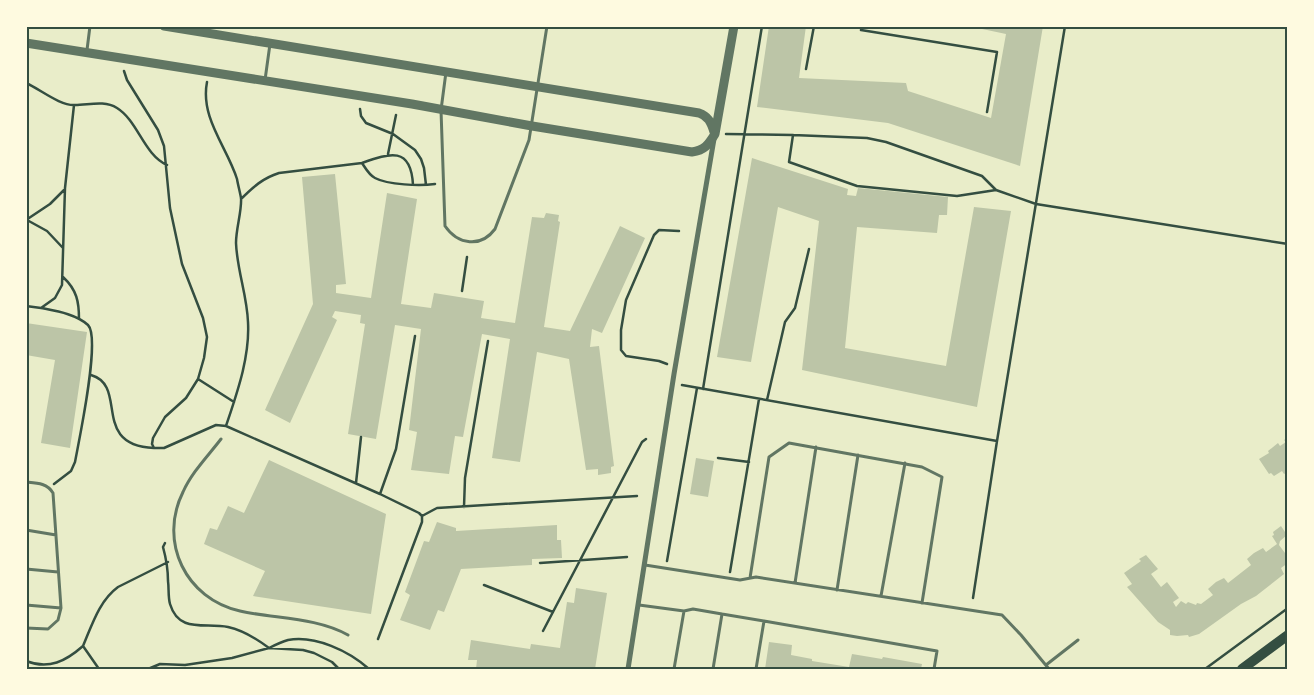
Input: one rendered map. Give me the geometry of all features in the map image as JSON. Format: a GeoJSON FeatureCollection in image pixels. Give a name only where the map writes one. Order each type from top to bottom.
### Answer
{"type":"FeatureCollection","features":[{"type":"Feature","properties":{"kind":"main road"},"geometry":{"type":"LineString","coordinates":[[1242,669],[1288,635]]}},
{"type":"Feature","properties":{"kind":"street"},"geometry":{"type":"LineString","coordinates":[[26,44],[692,152],[701,151],[707,146],[714,134],[711,123],[706,115],[699,113],[164,26]]}},
{"type":"Feature","properties":{"kind":"street"},"geometry":{"type":"LineString","coordinates":[[628,669],[674,374],[734,26]]}},
{"type":"Feature","properties":{"kind":"lane"},"geometry":{"type":"LineString","coordinates":[[86,54],[90,26]]}},
{"type":"Feature","properties":{"kind":"lane"},"geometry":{"type":"LineString","coordinates":[[446,72],[441,110],[445,226],[450,234],[468,242],[481,241],[489,237],[495,229],[529,140],[547,26]]}},
{"type":"Feature","properties":{"kind":"lane"},"geometry":{"type":"LineString","coordinates":[[264,82],[270,43]]}},
{"type":"Feature","properties":{"kind":"lane"},"geometry":{"type":"LineString","coordinates":[[220,439],[183,491],[175,514],[174,541],[184,570],[191,582],[201,592],[222,606],[240,611],[321,624],[336,628],[348,635]]}},
{"type":"Feature","properties":{"kind":"lane"},"geometry":{"type":"LineString","coordinates":[[750,578],[769,457],[789,442],[922,467],[942,477],[922,603]]}},
{"type":"Feature","properties":{"kind":"lane"},"geometry":{"type":"LineString","coordinates":[[795,583],[816,447]]}},
{"type":"Feature","properties":{"kind":"lane"},"geometry":{"type":"LineString","coordinates":[[837,590],[858,455]]}},
{"type":"Feature","properties":{"kind":"lane"},"geometry":{"type":"LineString","coordinates":[[882,596],[905,464]]}},
{"type":"Feature","properties":{"kind":"lane"},"geometry":{"type":"LineString","coordinates":[[26,482],[45,484],[50,487],[53,493],[60,608],[58,620],[54,626],[48,629],[26,628]]}},
{"type":"Feature","properties":{"kind":"lane"},"geometry":{"type":"LineString","coordinates":[[26,530],[56,535]]}},
{"type":"Feature","properties":{"kind":"lane"},"geometry":{"type":"LineString","coordinates":[[645,565],[740,580],[756,577],[1002,615],[1049,669]]}},
{"type":"Feature","properties":{"kind":"lane"},"geometry":{"type":"LineString","coordinates":[[26,569],[58,572]]}},
{"type":"Feature","properties":{"kind":"lane"},"geometry":{"type":"LineString","coordinates":[[26,605],[60,608]]}},
{"type":"Feature","properties":{"kind":"lane"},"geometry":{"type":"LineString","coordinates":[[638,605],[684,611],[693,609],[936,651],[934,669]]}},
{"type":"Feature","properties":{"kind":"lane"},"geometry":{"type":"LineString","coordinates":[[674,669],[684,611]]}},
{"type":"Feature","properties":{"kind":"lane"},"geometry":{"type":"LineString","coordinates":[[713,669],[722,614]]}},
{"type":"Feature","properties":{"kind":"lane"},"geometry":{"type":"LineString","coordinates":[[756,669],[764,621]]}},
{"type":"Feature","properties":{"kind":"lane"},"geometry":{"type":"LineString","coordinates":[[1046,665],[1078,640]]}},
{"type":"Feature","properties":{"kind":"path"},"geometry":{"type":"LineString","coordinates":[[703,389],[762,26]]}},
{"type":"Feature","properties":{"kind":"path"},"geometry":{"type":"LineString","coordinates":[[806,69],[814,26]]}},
{"type":"Feature","properties":{"kind":"path"},"geometry":{"type":"LineString","coordinates":[[862,26],[861,30],[997,52],[987,112]]}},
{"type":"Feature","properties":{"kind":"path"},"geometry":{"type":"LineString","coordinates":[[973,598],[1065,26]]}},
{"type":"Feature","properties":{"kind":"path"},"geometry":{"type":"LineString","coordinates":[[124,71],[127,80],[158,130],[164,146],[170,208],[182,264],[203,318],[206,338],[204,358],[198,379],[186,398],[166,416],[153,438],[152,444],[154,448]]}},
{"type":"Feature","properties":{"kind":"path"},"geometry":{"type":"LineString","coordinates":[[208,73],[205,90],[208,110],[236,178],[241,199],[236,240],[237,261],[247,309],[248,340],[234,402],[226,426]]}},
{"type":"Feature","properties":{"kind":"path"},"geometry":{"type":"LineString","coordinates":[[26,83],[63,102],[74,105],[106,104],[115,107],[124,113],[158,160],[167,165]]}},
{"type":"Feature","properties":{"kind":"path"},"geometry":{"type":"LineString","coordinates":[[41,308],[55,298],[62,285],[65,188],[74,105]]}},
{"type":"Feature","properties":{"kind":"path"},"geometry":{"type":"LineString","coordinates":[[360,109],[361,116],[366,122],[393,134],[407,143],[422,159],[426,185]]}},
{"type":"Feature","properties":{"kind":"path"},"geometry":{"type":"LineString","coordinates":[[388,154],[396,115]]}},
{"type":"Feature","properties":{"kind":"path"},"geometry":{"type":"LineString","coordinates":[[714,134],[867,138],[886,142],[982,176],[996,190],[1036,204],[1288,244]]}},
{"type":"Feature","properties":{"kind":"path"},"geometry":{"type":"LineString","coordinates":[[793,135],[789,162],[857,186],[957,196],[996,190]]}},
{"type":"Feature","properties":{"kind":"path"},"geometry":{"type":"LineString","coordinates":[[241,199],[267,177],[279,172],[362,163],[388,154],[403,158],[408,164],[412,174],[413,185]]}},
{"type":"Feature","properties":{"kind":"path"},"geometry":{"type":"LineString","coordinates":[[362,163],[367,171],[379,180],[413,185],[443,183]]}},
{"type":"Feature","properties":{"kind":"path"},"geometry":{"type":"LineString","coordinates":[[64,249],[48,231],[27,220],[50,204],[65,188]]}},
{"type":"Feature","properties":{"kind":"path"},"geometry":{"type":"LineString","coordinates":[[668,364],[626,356],[621,350],[622,330],[626,300],[654,235],[659,230],[679,231]]}},
{"type":"Feature","properties":{"kind":"path"},"geometry":{"type":"LineString","coordinates":[[767,400],[785,322],[795,308],[809,249]]}},
{"type":"Feature","properties":{"kind":"path"},"geometry":{"type":"LineString","coordinates":[[462,291],[467,257]]}},
{"type":"Feature","properties":{"kind":"path"},"geometry":{"type":"LineString","coordinates":[[63,277],[70,284],[79,302],[79,319]]}},
{"type":"Feature","properties":{"kind":"path"},"geometry":{"type":"LineString","coordinates":[[26,306],[67,314],[79,319],[89,326],[93,334],[90,375],[75,462],[71,471],[50,487]]}},
{"type":"Feature","properties":{"kind":"path"},"geometry":{"type":"LineString","coordinates":[[380,494],[396,449],[415,336]]}},
{"type":"Feature","properties":{"kind":"path"},"geometry":{"type":"LineString","coordinates":[[464,507],[465,478],[488,341]]}},
{"type":"Feature","properties":{"kind":"path"},"geometry":{"type":"LineString","coordinates":[[90,375],[100,377],[107,386],[114,426],[126,441],[136,445],[164,448],[216,425],[226,426],[380,494],[422,516]]}},
{"type":"Feature","properties":{"kind":"path"},"geometry":{"type":"LineString","coordinates":[[198,379],[234,402]]}},
{"type":"Feature","properties":{"kind":"path"},"geometry":{"type":"LineString","coordinates":[[682,385],[997,441]]}},
{"type":"Feature","properties":{"kind":"path"},"geometry":{"type":"LineString","coordinates":[[665,568],[697,388]]}},
{"type":"Feature","properties":{"kind":"path"},"geometry":{"type":"LineString","coordinates":[[729,578],[759,399]]}},
{"type":"Feature","properties":{"kind":"path"},"geometry":{"type":"LineString","coordinates":[[356,483],[362,437]]}},
{"type":"Feature","properties":{"kind":"path"},"geometry":{"type":"LineString","coordinates":[[543,631],[642,442],[646,439]]}},
{"type":"Feature","properties":{"kind":"path"},"geometry":{"type":"LineString","coordinates":[[718,458],[748,462]]}},
{"type":"Feature","properties":{"kind":"path"},"geometry":{"type":"LineString","coordinates":[[422,516],[437,508],[637,496]]}},
{"type":"Feature","properties":{"kind":"path"},"geometry":{"type":"LineString","coordinates":[[378,639],[422,522],[422,516]]}},
{"type":"Feature","properties":{"kind":"path"},"geometry":{"type":"LineString","coordinates":[[165,543],[164,547],[168,562],[169,601],[173,612],[182,620],[190,625],[231,627],[269,648],[303,650],[314,653],[332,662],[339,669]]}},
{"type":"Feature","properties":{"kind":"path"},"geometry":{"type":"LineString","coordinates":[[540,563],[627,557]]}},
{"type":"Feature","properties":{"kind":"path"},"geometry":{"type":"LineString","coordinates":[[26,661],[34,664],[49,665],[64,661],[83,646],[99,608],[112,592],[168,562]]}},
{"type":"Feature","properties":{"kind":"path"},"geometry":{"type":"LineString","coordinates":[[484,585],[553,612]]}},
{"type":"Feature","properties":{"kind":"path"},"geometry":{"type":"LineString","coordinates":[[1205,669],[1288,608]]}},
{"type":"Feature","properties":{"kind":"path"},"geometry":{"type":"LineString","coordinates":[[148,669],[160,664],[185,664],[232,658],[269,648],[289,640],[311,641],[328,645],[345,652],[368,669]]}},
{"type":"Feature","properties":{"kind":"path"},"geometry":{"type":"LineString","coordinates":[[83,646],[98,669]]}},
{"type":"Feature","properties":{"kind":"path"},"geometry":{"type":"LineString","coordinates":[[34,664],[35,669]]}},
{"type":"Feature","properties":{"kind":"building"},"geometry":{"type":"Polygon","coordinates":[[[769,26],[806,26],[799,78],[906,83],[908,91],[991,118],[1006,34],[968,26],[1043,26],[1020,166],[888,123],[757,107],[769,26]]]}},
{"type":"Feature","properties":{"kind":"building"},"geometry":{"type":"Polygon","coordinates":[[[752,158],[848,189],[847,195],[856,196],[858,188],[948,197],[947,215],[939,215],[937,233],[857,227],[845,348],[946,366],[974,207],[1011,211],[977,407],[802,370],[819,221],[778,207],[751,362],[717,357],[752,158]]]}},
{"type":"Feature","properties":{"kind":"building"},"geometry":{"type":"Polygon","coordinates":[[[335,174],[346,284],[336,285],[336,293],[371,298],[387,193],[417,199],[401,304],[431,308],[434,293],[484,301],[481,318],[515,323],[532,217],[544,218],[546,213],[559,215],[558,221],[560,222],[544,327],[570,331],[620,226],[645,238],[602,333],[592,329],[590,347],[599,346],[614,466],[611,467],[611,473],[598,475],[598,469],[586,470],[569,359],[537,352],[520,462],[492,458],[510,339],[482,334],[463,437],[455,436],[449,474],[411,470],[417,432],[409,430],[421,329],[395,325],[376,439],[348,434],[365,324],[360,323],[361,315],[335,311],[332,317],[337,320],[290,423],[265,410],[313,304],[302,177],[335,174]]]}},
{"type":"Feature","properties":{"kind":"building"},"geometry":{"type":"Polygon","coordinates":[[[26,323],[87,332],[70,448],[41,443],[55,360],[26,355],[26,323]]]}},
{"type":"Feature","properties":{"kind":"building"},"geometry":{"type":"Polygon","coordinates":[[[1288,437],[1288,472],[1284,474],[1282,471],[1274,476],[1271,473],[1269,474],[1259,459],[1269,453],[1268,451],[1278,443],[1280,446],[1286,442],[1284,440],[1288,437]]]}},
{"type":"Feature","properties":{"kind":"building"},"geometry":{"type":"Polygon","coordinates":[[[696,458],[714,461],[708,497],[690,494],[696,458]]]}},
{"type":"Feature","properties":{"kind":"building"},"geometry":{"type":"Polygon","coordinates":[[[269,460],[386,514],[371,614],[253,596],[265,571],[204,544],[210,528],[217,530],[228,506],[244,513],[269,460]]]}},
{"type":"Feature","properties":{"kind":"building"},"geometry":{"type":"Polygon","coordinates":[[[437,522],[456,528],[456,531],[557,525],[557,540],[561,540],[562,558],[532,559],[532,565],[461,569],[444,612],[438,610],[430,630],[400,620],[410,595],[405,592],[424,541],[429,542],[437,522]]]}},
{"type":"Feature","properties":{"kind":"building"},"geometry":{"type":"Polygon","coordinates":[[[1281,526],[1287,535],[1280,541],[1279,545],[1288,557],[1288,563],[1281,568],[1284,574],[1256,596],[1241,604],[1199,634],[1189,637],[1188,635],[1170,635],[1170,630],[1158,622],[1127,587],[1132,584],[1124,573],[1146,555],[1158,569],[1151,574],[1161,587],[1167,582],[1179,598],[1173,602],[1176,607],[1181,601],[1186,604],[1188,602],[1196,605],[1197,603],[1201,604],[1213,595],[1208,589],[1216,582],[1224,578],[1228,583],[1251,565],[1247,559],[1254,553],[1263,548],[1266,552],[1277,544],[1272,536],[1274,535],[1273,532],[1281,526]]]}},
{"type":"Feature","properties":{"kind":"building"},"geometry":{"type":"Polygon","coordinates":[[[576,588],[607,593],[595,669],[476,669],[477,660],[468,660],[471,640],[530,649],[531,644],[560,648],[567,602],[574,603],[576,588]]]}},
{"type":"Feature","properties":{"kind":"building"},"geometry":{"type":"Polygon","coordinates":[[[769,642],[792,645],[791,655],[812,659],[812,661],[849,667],[852,654],[922,664],[921,669],[765,669],[769,642]]]}}]}
